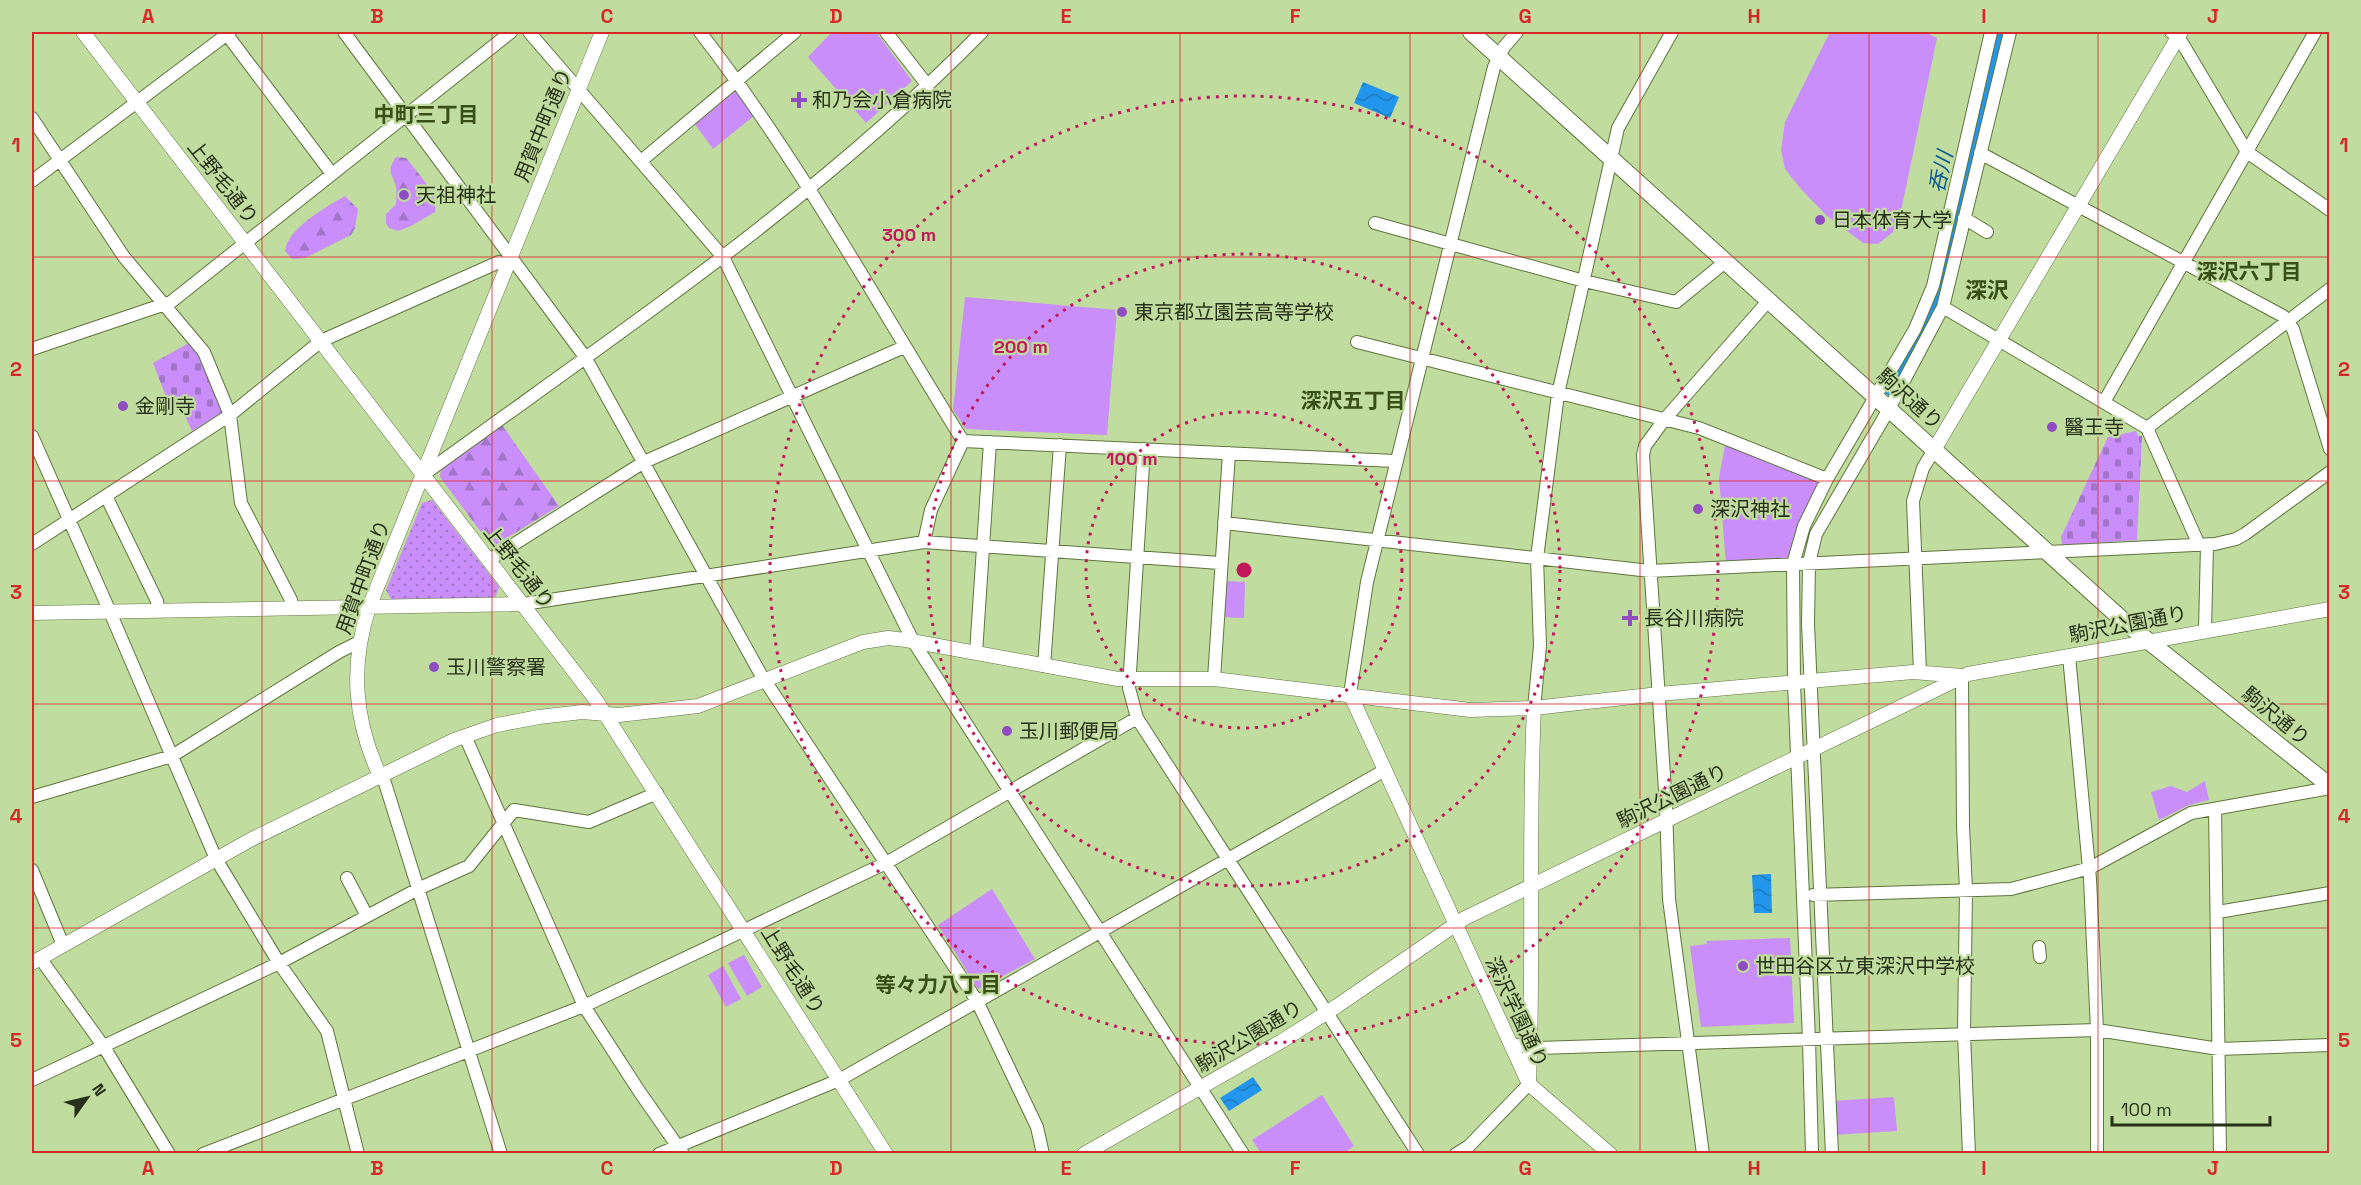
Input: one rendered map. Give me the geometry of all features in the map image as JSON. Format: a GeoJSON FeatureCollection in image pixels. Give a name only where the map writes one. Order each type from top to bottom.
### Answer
{"type":"FeatureCollection","features":[{"type":"Feature","properties":{"kind":"main road","name":"駒沢通り"},"geometry":{"type":"LineString","coordinates":[[1472,32],[2147,640],[2330,787]]}},
{"type":"Feature","properties":{"kind":"street","name":"上野毛通り"},"geometry":{"type":"LineString","coordinates":[[83,32],[524,604],[605,713],[886,1154]]}},
{"type":"Feature","properties":{"kind":"street"},"geometry":{"type":"LineString","coordinates":[[32,181],[227,32],[332,174]]}},
{"type":"Feature","properties":{"kind":"street"},"geometry":{"type":"LineString","coordinates":[[344,32],[407,116],[509,261],[585,357],[765,680],[976,1001],[1037,1127],[1043,1154]]}},
{"type":"Feature","properties":{"kind":"street"},"geometry":{"type":"LineString","coordinates":[[32,349],[165,306],[511,32]]}},
{"type":"Feature","properties":{"kind":"street"},"geometry":{"type":"LineString","coordinates":[[529,32],[723,257],[913,641],[1243,1154]]}},
{"type":"Feature","properties":{"kind":"street","name":"用賀中町通り"},"geometry":{"type":"LineString","coordinates":[[380,776],[358,704],[356,673],[359,642],[369,607],[602,32]]}},
{"type":"Feature","properties":{"kind":"street"},"geometry":{"type":"LineString","coordinates":[[700,32],[737,80],[809,188],[963,441]]}},
{"type":"Feature","properties":{"kind":"street"},"geometry":{"type":"LineString","coordinates":[[641,161],[795,32]]}},
{"type":"Feature","properties":{"kind":"street"},"geometry":{"type":"LineString","coordinates":[[886,32],[928,86]]}},
{"type":"Feature","properties":{"kind":"street"},"geometry":{"type":"LineString","coordinates":[[423,475],[723,257],[809,188],[928,86],[982,32]]}},
{"type":"Feature","properties":{"kind":"street"},"geometry":{"type":"LineString","coordinates":[[1350,694],[1367,582],[1494,67],[1498,57],[1517,32]]}},
{"type":"Feature","properties":{"kind":"street"},"geometry":{"type":"LineString","coordinates":[[1456,1154],[1470,1146],[1529,1084],[1532,886],[1530,808],[1534,708],[1540,646],[1537,558],[1558,393],[1618,128],[1672,32]]}},
{"type":"Feature","properties":{"kind":"street"},"geometry":{"type":"LineString","coordinates":[[1812,1154],[1794,683],[1793,564],[1803,526],[1827,479],[1915,329],[1933,286],[1991,32]]}},
{"type":"Feature","properties":{"kind":"street"},"geometry":{"type":"LineString","coordinates":[[1832,1154],[1808,624],[1809,562],[1816,534],[1889,409],[1943,307],[2010,32]]}},
{"type":"Feature","properties":{"kind":"street"},"geometry":{"type":"LineString","coordinates":[[2104,402],[2315,32]]}},
{"type":"Feature","properties":{"kind":"street"},"geometry":{"type":"LineString","coordinates":[[1920,672],[1913,501],[1923,468],[2177,33],[2247,152],[2330,210]]}},
{"type":"Feature","properties":{"kind":"street"},"geometry":{"type":"LineString","coordinates":[[32,118],[124,257],[204,352],[230,415],[241,503],[291,600],[292,608]]}},
{"type":"Feature","properties":{"kind":"street"},"geometry":{"type":"LineString","coordinates":[[1980,153],[2283,316],[2293,330],[2330,449]]}},
{"type":"Feature","properties":{"kind":"street"},"geometry":{"type":"LineString","coordinates":[[1964,218],[1987,232]]}},
{"type":"Feature","properties":{"kind":"street"},"geometry":{"type":"LineString","coordinates":[[1376,223],[1584,280],[1676,302],[1725,262]]}},
{"type":"Feature","properties":{"kind":"street"},"geometry":{"type":"LineString","coordinates":[[32,544],[230,415],[321,341],[499,262],[509,261]]}},
{"type":"Feature","properties":{"kind":"street"},"geometry":{"type":"LineString","coordinates":[[2147,428],[2330,289]]}},
{"type":"Feature","properties":{"kind":"street"},"geometry":{"type":"LineString","coordinates":[[1703,1154],[1669,899],[1659,694],[1643,455],[1645,446],[1664,420],[1769,300]]}},
{"type":"Feature","properties":{"kind":"street"},"geometry":{"type":"LineString","coordinates":[[1943,307],[2147,428],[2203,545],[2205,630]]}},
{"type":"Feature","properties":{"kind":"street"},"geometry":{"type":"LineString","coordinates":[[1357,342],[1698,428],[1827,479]]}},
{"type":"Feature","properties":{"kind":"street"},"geometry":{"type":"LineString","coordinates":[[489,560],[644,462],[904,347]]}},
{"type":"Feature","properties":{"kind":"street"},"geometry":{"type":"LineString","coordinates":[[32,436],[216,859],[279,963],[327,1031],[358,1154]]}},
{"type":"Feature","properties":{"kind":"street"},"geometry":{"type":"LineString","coordinates":[[963,441],[1395,461]]}},
{"type":"Feature","properties":{"kind":"street"},"geometry":{"type":"LineString","coordinates":[[924,542],[931,510],[963,441]]}},
{"type":"Feature","properties":{"kind":"street"},"geometry":{"type":"LineString","coordinates":[[976,653],[990,442]]}},
{"type":"Feature","properties":{"kind":"street"},"geometry":{"type":"LineString","coordinates":[[1044,666],[1060,445]]}},
{"type":"Feature","properties":{"kind":"street"},"geometry":{"type":"LineString","coordinates":[[1144,449],[1129,680],[1137,718],[1418,1154]]}},
{"type":"Feature","properties":{"kind":"street"},"geometry":{"type":"LineString","coordinates":[[1214,679],[1228,453]]}},
{"type":"Feature","properties":{"kind":"street"},"geometry":{"type":"LineString","coordinates":[[1224,524],[1650,571],[2203,545],[2236,539],[2245,534],[2330,472]]}},
{"type":"Feature","properties":{"kind":"street"},"geometry":{"type":"LineString","coordinates":[[106,496],[158,601],[158,611]]}},
{"type":"Feature","properties":{"kind":"street"},"geometry":{"type":"LineString","coordinates":[[32,613],[524,604],[924,542],[1220,563]]}},
{"type":"Feature","properties":{"kind":"street","name":"駒沢公園通り"},"geometry":{"type":"LineString","coordinates":[[1084,1154],[1327,1012],[1456,924],[1962,676],[2147,640],[2330,609]]}},
{"type":"Feature","properties":{"kind":"street"},"geometry":{"type":"LineString","coordinates":[[169,1154],[104,1047],[36,960],[255,837],[465,736],[525,719],[582,712],[619,715],[684,710],[713,702],[869,640],[888,638],[1129,680],[1214,679],[1470,710],[1534,708],[1659,694],[1920,672],[1962,676],[1962,815],[1966,890],[1964,1034],[1969,1154]]}},
{"type":"Feature","properties":{"kind":"street"},"geometry":{"type":"LineString","coordinates":[[32,797],[172,756],[339,652],[359,642]]}},
{"type":"Feature","properties":{"kind":"street"},"geometry":{"type":"LineString","coordinates":[[2069,656],[2090,868],[2097,1030],[2097,1154]]}},
{"type":"Feature","properties":{"kind":"street","name":"深沢学園通り"},"geometry":{"type":"LineString","coordinates":[[1350,694],[1529,1084],[1610,1154]]}},
{"type":"Feature","properties":{"kind":"street"},"geometry":{"type":"LineString","coordinates":[[203,1154],[584,1006],[886,863],[1137,718]]}},
{"type":"Feature","properties":{"kind":"street"},"geometry":{"type":"LineString","coordinates":[[465,736],[584,1006],[639,1091],[681,1150]]}},
{"type":"Feature","properties":{"kind":"street"},"geometry":{"type":"LineString","coordinates":[[659,1154],[681,1150],[839,1080],[1384,770]]}},
{"type":"Feature","properties":{"kind":"street"},"geometry":{"type":"LineString","coordinates":[[380,776],[385,783],[501,1154]]}},
{"type":"Feature","properties":{"kind":"street"},"geometry":{"type":"LineString","coordinates":[[1803,895],[2011,889],[2090,868],[2191,813],[2330,787]]}},
{"type":"Feature","properties":{"kind":"street"},"geometry":{"type":"LineString","coordinates":[[32,1080],[279,963],[418,889],[469,866],[514,810],[589,822],[657,793]]}},
{"type":"Feature","properties":{"kind":"street"},"geometry":{"type":"LineString","coordinates":[[2216,809],[2220,1154]]}},
{"type":"Feature","properties":{"kind":"street"},"geometry":{"type":"LineString","coordinates":[[32,870],[63,945]]}},
{"type":"Feature","properties":{"kind":"street"},"geometry":{"type":"LineString","coordinates":[[347,878],[368,916]]}},
{"type":"Feature","properties":{"kind":"street"},"geometry":{"type":"LineString","coordinates":[[2218,912],[2330,893]]}},
{"type":"Feature","properties":{"kind":"street"},"geometry":{"type":"LineString","coordinates":[[1511,1044],[1530,1048],[2097,1030],[2219,1048],[2330,1045]]}},
{"type":"Feature","properties":{"kind":"green space"},"geometry":{"type":"Polygon","coordinates":[[[832,32],[876,32],[912,81],[866,123],[808,57],[832,32]]]}},
{"type":"Feature","properties":{"kind":"green space"},"geometry":{"type":"Polygon","coordinates":[[[1830,32],[1925,32],[1937,38],[1900,216],[1893,232],[1878,244],[1863,243],[1826,215],[1785,169],[1781,150],[1785,122],[1830,32]]]}},
{"type":"Feature","properties":{"kind":"green space"},"geometry":{"type":"Polygon","coordinates":[[[1994,32],[2003,32],[1956,240],[1938,305],[1899,383],[1891,378],[1917,333],[1994,32]]]}},
{"type":"Feature","properties":{"kind":"green space"},"geometry":{"type":"Polygon","coordinates":[[[736,88],[755,115],[713,149],[694,123],[736,88]]]}},
{"type":"Feature","properties":{"kind":"green space"},"geometry":{"type":"Polygon","coordinates":[[[396,157],[406,158],[430,189],[435,204],[435,212],[398,231],[389,228],[386,223],[386,214],[396,204],[396,187],[391,169],[396,157]]]}},
{"type":"Feature","properties":{"kind":"green space"},"geometry":{"type":"Polygon","coordinates":[[[345,196],[358,209],[355,228],[351,235],[305,258],[292,259],[285,251],[293,234],[309,219],[345,196]]]}},
{"type":"Feature","properties":{"kind":"green space"},"geometry":{"type":"Polygon","coordinates":[[[965,297],[1117,310],[1107,435],[966,429],[953,410],[965,297]]]}},
{"type":"Feature","properties":{"kind":"green space"},"geometry":{"type":"Polygon","coordinates":[[[189,343],[199,355],[224,408],[222,413],[192,431],[179,403],[170,407],[153,363],[189,343]]]}},
{"type":"Feature","properties":{"kind":"green space"},"geometry":{"type":"Polygon","coordinates":[[[502,425],[559,506],[492,547],[440,477],[441,469],[502,425]]]}},
{"type":"Feature","properties":{"kind":"green space"},"geometry":{"type":"Polygon","coordinates":[[[2136,431],[2138,436],[2142,436],[2137,540],[2062,545],[2061,537],[2108,437],[2136,431]]]}},
{"type":"Feature","properties":{"kind":"green space"},"geometry":{"type":"Polygon","coordinates":[[[1725,445],[1818,480],[1820,484],[1787,559],[1726,564],[1719,478],[1725,445]]]}},
{"type":"Feature","properties":{"kind":"green space"},"geometry":{"type":"Polygon","coordinates":[[[432,500],[499,587],[495,598],[391,599],[386,590],[422,503],[432,500]]]}},
{"type":"Feature","properties":{"kind":"green space"},"geometry":{"type":"Polygon","coordinates":[[[1223,581],[1245,582],[1244,618],[1219,617],[1223,581]]]}},
{"type":"Feature","properties":{"kind":"green space"},"geometry":{"type":"Polygon","coordinates":[[[2205,781],[2209,800],[2189,805],[2159,820],[2151,792],[2171,786],[2187,792],[2205,781]]]}},
{"type":"Feature","properties":{"kind":"green space"},"geometry":{"type":"Polygon","coordinates":[[[992,889],[1035,959],[978,989],[938,925],[992,889]]]}},
{"type":"Feature","properties":{"kind":"green space"},"geometry":{"type":"Polygon","coordinates":[[[1790,938],[1794,1023],[1701,1027],[1690,946],[1707,944],[1706,941],[1790,938]]]}},
{"type":"Feature","properties":{"kind":"green space"},"geometry":{"type":"Polygon","coordinates":[[[744,955],[762,987],[747,996],[728,963],[744,955]]]}},
{"type":"Feature","properties":{"kind":"green space"},"geometry":{"type":"Polygon","coordinates":[[[723,966],[741,999],[726,1007],[708,975],[723,966]]]}},
{"type":"Feature","properties":{"kind":"green space"},"geometry":{"type":"Polygon","coordinates":[[[1322,1095],[1354,1146],[1344,1153],[1261,1153],[1252,1140],[1322,1095]]]}},
{"type":"Feature","properties":{"kind":"green space"},"geometry":{"type":"Polygon","coordinates":[[[1894,1097],[1897,1131],[1834,1135],[1832,1101],[1894,1097]]]}},
{"type":"Feature","properties":{"kind":"water"},"geometry":{"type":"Polygon","coordinates":[[[1363,82],[1399,97],[1390,118],[1354,103],[1363,82]]]}},
{"type":"Feature","properties":{"kind":"water"},"geometry":{"type":"Polygon","coordinates":[[[1771,874],[1772,913],[1754,913],[1752,875],[1771,874]]]}},
{"type":"Feature","properties":{"kind":"water"},"geometry":{"type":"Polygon","coordinates":[[[1253,1077],[1262,1090],[1229,1111],[1220,1098],[1253,1077]]]}},
{"type":"Feature","properties":{"kind":"waterway","name":"呑川"},"geometry":{"type":"LineString","coordinates":[[1892,386],[1920,337],[1938,293],[1955,230],[1999,32]]}},
{"type":"Feature","properties":{"kind":"place","name":"和乃会小倉病院"},"geometry":{"type":"Point","coordinates":[799,100]}},
{"type":"Feature","properties":{"kind":"place","name":"天祖神社"},"geometry":{"type":"Point","coordinates":[404,195]}},
{"type":"Feature","properties":{"kind":"place","name":"日本体育大学"},"geometry":{"type":"Point","coordinates":[1820,220]}},
{"type":"Feature","properties":{"kind":"place","name":"東京都立園芸高等学校"},"geometry":{"type":"Point","coordinates":[1122,312]}},
{"type":"Feature","properties":{"kind":"place","name":"金剛寺"},"geometry":{"type":"Point","coordinates":[123,406]}},
{"type":"Feature","properties":{"kind":"place","name":"醫王寺"},"geometry":{"type":"Point","coordinates":[2052,427]}},
{"type":"Feature","properties":{"kind":"place","name":"深沢神社"},"geometry":{"type":"Point","coordinates":[1698,509]}},
{"type":"Feature","properties":{"kind":"place","name":"長谷川病院"},"geometry":{"type":"Point","coordinates":[1630,618]}},
{"type":"Feature","properties":{"kind":"place","name":"玉川警察署"},"geometry":{"type":"Point","coordinates":[434,667]}},
{"type":"Feature","properties":{"kind":"place","name":"玉川郵便局"},"geometry":{"type":"Point","coordinates":[1007,731]}},
{"type":"Feature","properties":{"kind":"place","name":"世田谷区立東深沢中学校"},"geometry":{"type":"Point","coordinates":[1743,966]}},
{"type":"Feature","properties":{"kind":"district","name":"中町三丁目"},"geometry":{"type":"Point","coordinates":[426,115]}},
{"type":"Feature","properties":{"kind":"district","name":"深沢六丁目"},"geometry":{"type":"Point","coordinates":[2249,272]}},
{"type":"Feature","properties":{"kind":"district","name":"深沢"},"geometry":{"type":"Point","coordinates":[1987,290]}},
{"type":"Feature","properties":{"kind":"district","name":"深沢五丁目"},"geometry":{"type":"Point","coordinates":[1353,401]}},
{"type":"Feature","properties":{"kind":"district","name":"等々力八丁目"},"geometry":{"type":"Point","coordinates":[938,985]}}]}
